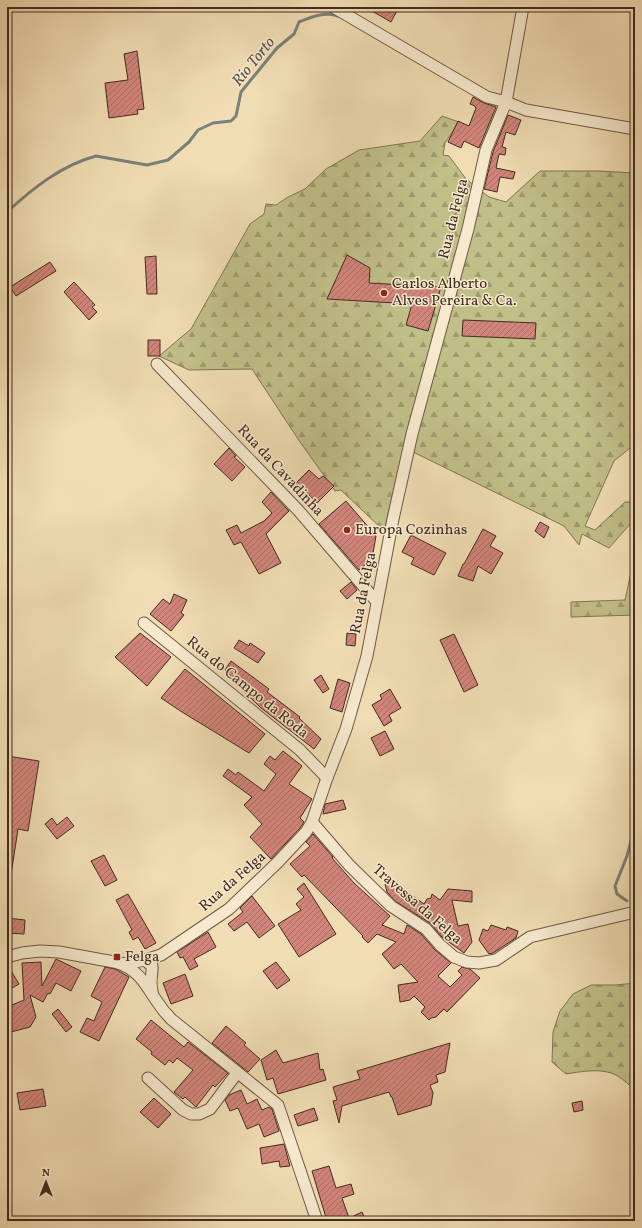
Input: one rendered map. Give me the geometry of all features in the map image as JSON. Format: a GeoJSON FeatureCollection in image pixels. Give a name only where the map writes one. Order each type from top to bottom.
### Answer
{"type":"FeatureCollection","features":[{"type":"Feature","properties":{"kind":"street"},"geometry":{"type":"LineString","coordinates":[[333,7],[487,97],[506,102],[526,110],[635,129]]}},
{"type":"Feature","properties":{"kind":"street","name":"Rua da Felga"},"geometry":{"type":"LineString","coordinates":[[143,969],[229,909],[262,879],[283,857],[306,832],[312,822],[346,728],[367,656],[393,520],[412,434],[468,229],[486,150],[506,102],[523,7]]}},
{"type":"Feature","properties":{"kind":"street","name":"Rua da Cavadinha"},"geometry":{"type":"LineString","coordinates":[[157,364],[298,510],[377,602]]}},
{"type":"Feature","properties":{"kind":"street","name":"Rua do Campo da Roda"},"geometry":{"type":"LineString","coordinates":[[144,623],[300,750],[327,778]]}},
{"type":"Feature","properties":{"kind":"street","name":"Travessa da Felga"},"geometry":{"type":"LineString","coordinates":[[312,822],[349,865],[391,906],[426,929],[454,958],[467,962],[479,963],[496,960],[530,938],[635,912]]}},
{"type":"Feature","properties":{"kind":"street"},"geometry":{"type":"LineString","coordinates":[[7,957],[22,953],[40,951],[59,952],[143,969],[150,984],[154,998],[171,1019],[278,1105],[318,1221]]}},
{"type":"Feature","properties":{"kind":"street"},"geometry":{"type":"LineString","coordinates":[[148,1078],[183,1110],[191,1114],[199,1114],[210,1109],[237,1073]]}},
{"type":"Feature","properties":{"kind":"green space"},"geometry":{"type":"Polygon","coordinates":[[[442,116],[459,122],[445,143],[443,155],[449,156],[466,179],[489,197],[506,202],[540,171],[599,171],[635,173],[635,444],[614,461],[585,526],[595,530],[625,502],[635,502],[635,521],[631,523],[609,548],[582,534],[579,545],[564,526],[413,452],[403,453],[384,531],[341,490],[335,491],[298,439],[252,369],[189,370],[159,356],[191,329],[250,224],[264,214],[266,204],[276,205],[288,197],[305,189],[326,169],[359,150],[420,141],[442,116]]]}},
{"type":"Feature","properties":{"kind":"green space"},"geometry":{"type":"Polygon","coordinates":[[[631,572],[635,573],[635,615],[571,617],[571,602],[625,600],[631,572]]]}},
{"type":"Feature","properties":{"kind":"green space"},"geometry":{"type":"Polygon","coordinates":[[[635,983],[635,1091],[630,1085],[615,1074],[602,1071],[592,1071],[566,1074],[552,1062],[553,1032],[560,1011],[573,994],[591,985],[635,983]]]}},
{"type":"Feature","properties":{"kind":"building"},"geometry":{"type":"Polygon","coordinates":[[[365,7],[399,7],[391,22],[365,7]]]}},
{"type":"Feature","properties":{"kind":"building"},"geometry":{"type":"Polygon","coordinates":[[[137,51],[144,109],[137,110],[138,114],[109,118],[105,83],[128,80],[124,54],[137,51]]]}},
{"type":"Feature","properties":{"kind":"building"},"geometry":{"type":"Polygon","coordinates":[[[473,97],[496,107],[479,148],[464,141],[461,148],[448,142],[458,121],[469,126],[476,108],[470,104],[473,97]]]}},
{"type":"Feature","properties":{"kind":"building"},"geometry":{"type":"Polygon","coordinates":[[[508,115],[521,120],[515,135],[506,132],[502,147],[506,148],[505,155],[499,154],[496,168],[515,172],[513,179],[500,177],[497,192],[484,189],[493,152],[508,115]]]}},
{"type":"Feature","properties":{"kind":"building","name":"Carlos Alberto Alves Pereira & Ca."},"geometry":{"type":"Polygon","coordinates":[[[347,255],[370,268],[369,283],[441,287],[428,331],[406,325],[412,304],[327,299],[347,255]]]}},
{"type":"Feature","properties":{"kind":"building"},"geometry":{"type":"Polygon","coordinates":[[[156,256],[157,294],[147,294],[145,257],[156,256]]]}},
{"type":"Feature","properties":{"kind":"building"},"geometry":{"type":"Polygon","coordinates":[[[50,262],[56,271],[16,296],[10,287],[50,262]]]}},
{"type":"Feature","properties":{"kind":"building"},"geometry":{"type":"Polygon","coordinates":[[[74,282],[95,305],[92,307],[97,312],[89,320],[64,292],[74,282]]]}},
{"type":"Feature","properties":{"kind":"building"},"geometry":{"type":"Polygon","coordinates":[[[463,320],[536,323],[535,339],[462,336],[463,320]]]}},
{"type":"Feature","properties":{"kind":"building"},"geometry":{"type":"Polygon","coordinates":[[[148,340],[160,340],[160,356],[148,356],[148,340]]]}},
{"type":"Feature","properties":{"kind":"building"},"geometry":{"type":"Polygon","coordinates":[[[229,448],[236,456],[234,457],[245,467],[232,481],[214,464],[229,448]]]}},
{"type":"Feature","properties":{"kind":"building"},"geometry":{"type":"Polygon","coordinates":[[[309,470],[319,479],[323,476],[334,486],[317,503],[308,494],[303,499],[291,488],[309,470]]]}},
{"type":"Feature","properties":{"kind":"building"},"geometry":{"type":"Polygon","coordinates":[[[271,492],[289,511],[266,534],[281,563],[259,574],[241,542],[234,545],[226,530],[237,525],[241,533],[264,521],[272,513],[262,502],[271,492]]]}},
{"type":"Feature","properties":{"kind":"building","name":"Europa Cozinhas"},"geometry":{"type":"Polygon","coordinates":[[[346,501],[376,536],[372,559],[359,570],[319,524],[346,501]]]}},
{"type":"Feature","properties":{"kind":"building"},"geometry":{"type":"Polygon","coordinates":[[[540,522],[549,527],[544,538],[535,531],[540,522]]]}},
{"type":"Feature","properties":{"kind":"building"},"geometry":{"type":"Polygon","coordinates":[[[483,529],[496,536],[490,546],[503,553],[491,574],[478,566],[473,581],[458,576],[463,564],[483,529]]]}},
{"type":"Feature","properties":{"kind":"building"},"geometry":{"type":"Polygon","coordinates":[[[411,535],[446,553],[434,575],[411,564],[414,558],[402,552],[411,535]]]}},
{"type":"Feature","properties":{"kind":"building"},"geometry":{"type":"Polygon","coordinates":[[[351,582],[357,590],[347,599],[340,591],[351,582]]]}},
{"type":"Feature","properties":{"kind":"building"},"geometry":{"type":"Polygon","coordinates":[[[174,594],[187,600],[181,613],[184,615],[171,631],[150,614],[163,599],[170,604],[174,594]]]}},
{"type":"Feature","properties":{"kind":"building"},"geometry":{"type":"Polygon","coordinates":[[[140,633],[171,657],[147,686],[115,657],[140,633]]]}},
{"type":"Feature","properties":{"kind":"building"},"geometry":{"type":"Polygon","coordinates":[[[347,633],[356,634],[355,646],[346,645],[347,633]]]}},
{"type":"Feature","properties":{"kind":"building"},"geometry":{"type":"Polygon","coordinates":[[[454,634],[478,685],[464,692],[440,640],[454,634]]]}},
{"type":"Feature","properties":{"kind":"building"},"geometry":{"type":"Polygon","coordinates":[[[239,640],[249,646],[250,643],[265,653],[258,663],[234,648],[239,640]]]}},
{"type":"Feature","properties":{"kind":"building"},"geometry":{"type":"Polygon","coordinates":[[[231,661],[269,689],[267,692],[300,717],[299,718],[321,739],[314,749],[260,707],[228,676],[229,674],[225,670],[231,661]]]}},
{"type":"Feature","properties":{"kind":"building"},"geometry":{"type":"Polygon","coordinates":[[[185,669],[265,734],[249,753],[161,698],[185,669]]]}},
{"type":"Feature","properties":{"kind":"building"},"geometry":{"type":"Polygon","coordinates":[[[321,675],[329,689],[323,693],[314,680],[321,675]]]}},
{"type":"Feature","properties":{"kind":"building"},"geometry":{"type":"Polygon","coordinates":[[[338,679],[350,683],[342,712],[330,708],[338,679]]]}},
{"type":"Feature","properties":{"kind":"building"},"geometry":{"type":"Polygon","coordinates":[[[390,689],[401,708],[389,715],[392,721],[384,726],[372,705],[382,699],[380,695],[390,689]]]}},
{"type":"Feature","properties":{"kind":"building"},"geometry":{"type":"Polygon","coordinates":[[[385,731],[394,749],[380,756],[371,738],[385,731]]]}},
{"type":"Feature","properties":{"kind":"building"},"geometry":{"type":"Polygon","coordinates":[[[283,751],[302,766],[289,784],[312,799],[300,818],[304,822],[300,828],[271,859],[250,837],[262,824],[244,805],[252,797],[223,776],[228,769],[236,775],[238,772],[264,791],[276,774],[264,764],[270,756],[275,760],[283,751]]]}},
{"type":"Feature","properties":{"kind":"building"},"geometry":{"type":"Polygon","coordinates":[[[7,756],[39,761],[28,831],[18,829],[11,875],[7,875],[7,756]]]}},
{"type":"Feature","properties":{"kind":"building"},"geometry":{"type":"Polygon","coordinates":[[[343,800],[346,809],[323,814],[325,804],[343,800]]]}},
{"type":"Feature","properties":{"kind":"building"},"geometry":{"type":"Polygon","coordinates":[[[67,817],[74,826],[57,839],[45,824],[52,818],[57,825],[67,817]]]}},
{"type":"Feature","properties":{"kind":"building"},"geometry":{"type":"Polygon","coordinates":[[[313,834],[354,883],[390,916],[382,925],[404,934],[407,925],[421,934],[435,950],[451,963],[438,976],[450,987],[462,975],[458,971],[462,967],[470,969],[480,978],[447,1012],[444,1009],[436,1017],[429,1020],[421,1012],[425,1007],[414,996],[410,1000],[400,1002],[398,985],[418,982],[401,964],[394,969],[382,954],[396,942],[377,934],[368,943],[304,875],[302,877],[290,864],[310,846],[306,842],[313,834]]]}},
{"type":"Feature","properties":{"kind":"building"},"geometry":{"type":"Polygon","coordinates":[[[104,855],[117,880],[105,886],[91,861],[104,855]]]}},
{"type":"Feature","properties":{"kind":"building"},"geometry":{"type":"Polygon","coordinates":[[[393,882],[424,904],[427,899],[431,898],[432,894],[440,900],[448,889],[472,891],[472,902],[452,900],[458,926],[468,924],[472,942],[464,953],[442,937],[430,923],[395,901],[387,892],[385,884],[393,882]]]}},
{"type":"Feature","properties":{"kind":"building"},"geometry":{"type":"Polygon","coordinates":[[[304,883],[336,934],[299,957],[278,924],[301,910],[296,904],[304,897],[297,889],[304,883]]]}},
{"type":"Feature","properties":{"kind":"building"},"geometry":{"type":"Polygon","coordinates":[[[128,894],[156,943],[145,949],[138,937],[133,940],[129,932],[132,930],[116,900],[128,894]]]}},
{"type":"Feature","properties":{"kind":"building"},"geometry":{"type":"Polygon","coordinates":[[[252,896],[275,926],[259,938],[247,922],[234,931],[228,924],[243,912],[240,908],[252,896]]]}},
{"type":"Feature","properties":{"kind":"building"},"geometry":{"type":"Polygon","coordinates":[[[7,918],[25,920],[24,934],[7,933],[7,918]]]}},
{"type":"Feature","properties":{"kind":"building"},"geometry":{"type":"Polygon","coordinates":[[[491,925],[506,930],[507,927],[518,931],[516,938],[489,954],[479,940],[483,929],[488,931],[491,925]]]}},
{"type":"Feature","properties":{"kind":"building"},"geometry":{"type":"Polygon","coordinates":[[[208,932],[216,947],[194,959],[198,966],[190,970],[183,957],[180,958],[177,952],[208,932]]]}},
{"type":"Feature","properties":{"kind":"building"},"geometry":{"type":"Polygon","coordinates":[[[56,959],[81,971],[71,991],[56,983],[50,994],[48,993],[43,1002],[30,995],[36,1017],[30,1027],[11,1032],[7,1018],[7,1007],[24,1000],[22,963],[41,962],[42,986],[56,959]]]}},
{"type":"Feature","properties":{"kind":"building"},"geometry":{"type":"Polygon","coordinates":[[[276,962],[290,980],[277,989],[263,971],[276,962]]]}},
{"type":"Feature","properties":{"kind":"building"},"geometry":{"type":"Polygon","coordinates":[[[7,964],[19,984],[7,991],[7,964]]]}},
{"type":"Feature","properties":{"kind":"building"},"geometry":{"type":"Polygon","coordinates":[[[105,967],[115,969],[129,977],[99,1041],[80,1032],[87,1018],[94,1021],[102,1002],[91,996],[105,967]]]}},
{"type":"Feature","properties":{"kind":"building"},"geometry":{"type":"Polygon","coordinates":[[[185,974],[193,996],[171,1004],[163,983],[185,974]]]}},
{"type":"Feature","properties":{"kind":"building"},"geometry":{"type":"Polygon","coordinates":[[[58,1009],[72,1027],[66,1032],[52,1014],[58,1009]]]}},
{"type":"Feature","properties":{"kind":"building"},"geometry":{"type":"Polygon","coordinates":[[[151,1020],[184,1047],[188,1042],[228,1073],[215,1087],[213,1085],[196,1107],[185,1097],[183,1099],[174,1092],[193,1070],[177,1058],[173,1063],[169,1060],[165,1065],[136,1039],[151,1020]]]}},
{"type":"Feature","properties":{"kind":"building"},"geometry":{"type":"Polygon","coordinates":[[[226,1026],[246,1043],[244,1045],[260,1059],[248,1072],[212,1043],[226,1026]]]}},
{"type":"Feature","properties":{"kind":"building"},"geometry":{"type":"Polygon","coordinates":[[[450,1043],[445,1072],[436,1075],[438,1082],[430,1085],[433,1093],[431,1105],[398,1115],[389,1092],[342,1106],[339,1123],[333,1101],[337,1100],[333,1087],[360,1079],[357,1071],[450,1043]]]}},
{"type":"Feature","properties":{"kind":"building"},"geometry":{"type":"Polygon","coordinates":[[[276,1050],[283,1063],[318,1053],[320,1070],[323,1069],[326,1080],[278,1094],[273,1078],[267,1080],[261,1060],[276,1050]]]}},
{"type":"Feature","properties":{"kind":"building"},"geometry":{"type":"Polygon","coordinates":[[[43,1089],[46,1106],[20,1110],[17,1093],[43,1089]]]}},
{"type":"Feature","properties":{"kind":"building"},"geometry":{"type":"Polygon","coordinates":[[[241,1090],[247,1104],[257,1099],[262,1110],[269,1107],[272,1109],[279,1131],[264,1137],[259,1124],[247,1129],[238,1108],[230,1111],[225,1100],[229,1095],[241,1090]]]}},
{"type":"Feature","properties":{"kind":"building"},"geometry":{"type":"Polygon","coordinates":[[[154,1098],[171,1114],[158,1128],[140,1112],[154,1098]]]}},
{"type":"Feature","properties":{"kind":"building"},"geometry":{"type":"Polygon","coordinates":[[[582,1101],[583,1110],[574,1112],[572,1103],[582,1101]]]}},
{"type":"Feature","properties":{"kind":"building"},"geometry":{"type":"Polygon","coordinates":[[[314,1108],[318,1120],[298,1126],[294,1115],[314,1108]]]}},
{"type":"Feature","properties":{"kind":"building"},"geometry":{"type":"Polygon","coordinates":[[[284,1144],[290,1166],[280,1167],[279,1161],[262,1164],[260,1148],[284,1144]]]}},
{"type":"Feature","properties":{"kind":"building"},"geometry":{"type":"Polygon","coordinates":[[[329,1166],[336,1188],[351,1184],[354,1194],[342,1198],[349,1218],[339,1221],[327,1221],[312,1171],[329,1166]]]}},
{"type":"Feature","properties":{"kind":"building"},"geometry":{"type":"Polygon","coordinates":[[[362,1212],[366,1221],[343,1221],[362,1212]]]}},
{"type":"Feature","properties":{"kind":"waterway","name":"Rio Torto"},"geometry":{"type":"LineString","coordinates":[[7,212],[48,178],[83,160],[96,156],[147,165],[168,160],[189,142],[198,130],[213,123],[231,121],[236,116],[241,92],[277,48],[294,34],[299,22],[324,14],[338,16]]}},
{"type":"Feature","properties":{"kind":"waterway"},"geometry":{"type":"LineString","coordinates":[[627,901],[617,894],[615,886],[627,856],[635,825]]}},
{"type":"Feature","properties":{"kind":"place","name":"Carlos Alberto Alves Pereira & Ca."},"geometry":{"type":"Point","coordinates":[384,293]}},
{"type":"Feature","properties":{"kind":"place","name":"Europa Cozinhas"},"geometry":{"type":"Point","coordinates":[347,530]}},
{"type":"Feature","properties":{"kind":"place","name":"Felga"},"geometry":{"type":"Point","coordinates":[117,957]}}]}
